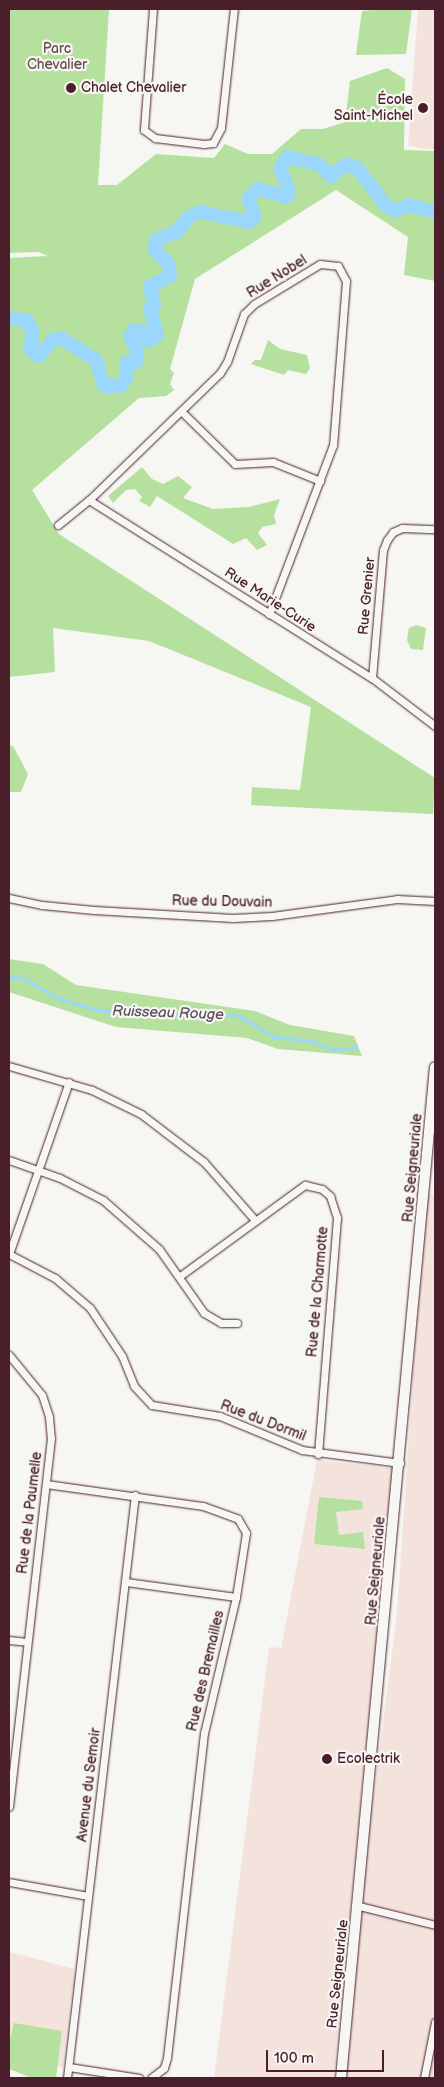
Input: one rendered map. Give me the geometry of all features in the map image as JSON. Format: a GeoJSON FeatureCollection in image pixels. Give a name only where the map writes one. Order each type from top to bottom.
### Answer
{"type":"FeatureCollection","features":[{"type":"Feature","properties":{"kind":"street"},"geometry":{"type":"LineString","coordinates":[[153,9],[144,130],[155,138],[204,144],[213,143],[221,128],[234,9]]}},
{"type":"Feature","properties":{"kind":"street","name":"Rue Nobel"},"geometry":{"type":"LineString","coordinates":[[58,525],[89,500],[182,412],[224,368],[244,314],[254,304],[320,264],[338,266],[346,281],[344,332],[334,445],[269,614]]}},
{"type":"Feature","properties":{"kind":"street"},"geometry":{"type":"LineString","coordinates":[[182,412],[235,464],[273,462],[320,481]]}},
{"type":"Feature","properties":{"kind":"street","name":"Rue Marie-Curie"},"geometry":{"type":"LineString","coordinates":[[89,500],[372,678],[435,726]]}},
{"type":"Feature","properties":{"kind":"street","name":"Rue Grenier"},"geometry":{"type":"LineString","coordinates":[[372,678],[383,550],[387,540],[393,532],[402,528],[435,529]]}},
{"type":"Feature","properties":{"kind":"street","name":"Rue du Douvain"},"geometry":{"type":"LineString","coordinates":[[9,898],[77,908],[234,918],[272,916],[396,899],[435,901]]}},
{"type":"Feature","properties":{"kind":"street"},"geometry":{"type":"LineString","coordinates":[[9,1066],[69,1082],[116,1100],[169,1133],[204,1162],[255,1220]]}},
{"type":"Feature","properties":{"kind":"street","name":"Rue Seigneuriale"},"geometry":{"type":"LineString","coordinates":[[341,2078],[360,1906],[432,1137],[435,1066]]}},
{"type":"Feature","properties":{"kind":"street"},"geometry":{"type":"LineString","coordinates":[[9,1254],[69,1082]]}},
{"type":"Feature","properties":{"kind":"street"},"geometry":{"type":"LineString","coordinates":[[9,1160],[38,1169],[84,1189],[126,1217],[159,1249],[180,1276],[204,1314],[221,1323],[237,1322]]}},
{"type":"Feature","properties":{"kind":"street","name":"Rue de la Charmotte"},"geometry":{"type":"LineString","coordinates":[[180,1276],[305,1185],[322,1189],[334,1204],[337,1218],[318,1454]]}},
{"type":"Feature","properties":{"kind":"street","name":"Rue du Dormil"},"geometry":{"type":"LineString","coordinates":[[9,1254],[55,1278],[90,1308],[122,1356],[134,1386],[152,1405],[220,1416],[264,1436],[318,1454],[400,1463]]}},
{"type":"Feature","properties":{"kind":"street","name":"Rue de la Paumelle"},"geometry":{"type":"LineString","coordinates":[[9,1355],[42,1395],[49,1417],[51,1438],[9,1807]]}},
{"type":"Feature","properties":{"kind":"street","name":"Rue des Bremailles"},"geometry":{"type":"LineString","coordinates":[[46,1484],[180,1500],[238,1519],[246,1532],[236,1597],[209,1700],[204,1733],[167,2058],[164,2068],[151,2078]]}},
{"type":"Feature","properties":{"kind":"street","name":"Avenue du Semoir"},"geometry":{"type":"LineString","coordinates":[[67,2078],[135,1495]]}},
{"type":"Feature","properties":{"kind":"street"},"geometry":{"type":"LineString","coordinates":[[126,1582],[236,1597]]}},
{"type":"Feature","properties":{"kind":"street"},"geometry":{"type":"LineString","coordinates":[[9,1640],[27,1642]]}},
{"type":"Feature","properties":{"kind":"street"},"geometry":{"type":"LineString","coordinates":[[9,1882],[88,1896]]}},
{"type":"Feature","properties":{"kind":"street"},"geometry":{"type":"LineString","coordinates":[[360,1906],[435,1925]]}},
{"type":"Feature","properties":{"kind":"street"},"geometry":{"type":"LineString","coordinates":[[424,2078],[435,2022]]}},
{"type":"Feature","properties":{"kind":"street"},"geometry":{"type":"LineString","coordinates":[[69,2067],[139,2078]]}},
{"type":"Feature","properties":{"kind":"shaded area","name":"École Saint-Michel"},"geometry":{"type":"Polygon","coordinates":[[[418,9],[435,9],[435,150],[408,146],[418,9]]]}},
{"type":"Feature","properties":{"kind":"shaded area"},"geometry":{"type":"Polygon","coordinates":[[[425,1193],[435,1195],[435,2078],[341,2078],[359,1906],[397,1614],[425,1193]]]}},
{"type":"Feature","properties":{"kind":"shaded area"},"geometry":{"type":"Polygon","coordinates":[[[317,1460],[393,1468],[334,2078],[214,2078],[269,1647],[281,1648],[317,1460]]]}},
{"type":"Feature","properties":{"kind":"shaded area"},"geometry":{"type":"Polygon","coordinates":[[[9,1952],[75,1969],[63,2067],[9,2061],[9,1952]]]}},
{"type":"Feature","properties":{"kind":"green space","name":"Parc Chevalier"},"geometry":{"type":"Polygon","coordinates":[[[9,9],[109,9],[98,185],[117,185],[156,154],[214,158],[225,144],[248,154],[272,154],[301,129],[323,129],[345,122],[350,81],[387,68],[405,79],[404,150],[435,151],[435,281],[404,275],[408,237],[336,190],[195,279],[170,369],[174,373],[170,384],[174,390],[166,396],[139,398],[32,490],[59,534],[435,778],[433,814],[251,805],[252,787],[300,790],[311,707],[149,641],[53,628],[55,672],[9,677],[9,258],[48,256],[38,252],[9,253],[9,9]]]}},
{"type":"Feature","properties":{"kind":"green space"},"geometry":{"type":"Polygon","coordinates":[[[412,9],[406,54],[356,55],[362,11],[412,9]]]}},
{"type":"Feature","properties":{"kind":"green space"},"geometry":{"type":"Polygon","coordinates":[[[268,340],[280,349],[307,355],[310,368],[306,374],[288,370],[284,375],[251,364],[255,360],[261,360],[268,340]]]}},
{"type":"Feature","properties":{"kind":"green space"},"geometry":{"type":"Polygon","coordinates":[[[142,467],[152,479],[163,484],[178,476],[192,487],[183,498],[213,509],[249,507],[280,499],[274,515],[276,524],[262,527],[258,533],[267,545],[257,550],[246,538],[233,544],[157,496],[150,507],[139,501],[142,497],[135,489],[126,490],[113,503],[108,496],[142,467]]]}},
{"type":"Feature","properties":{"kind":"green space"},"geometry":{"type":"Polygon","coordinates":[[[416,625],[426,628],[423,650],[411,649],[407,640],[409,628],[416,625]]]}},
{"type":"Feature","properties":{"kind":"green space"},"geometry":{"type":"Polygon","coordinates":[[[9,745],[13,746],[28,774],[21,792],[9,792],[9,745]]]}},
{"type":"Feature","properties":{"kind":"green space"},"geometry":{"type":"Polygon","coordinates":[[[9,959],[43,964],[76,985],[255,1011],[290,1025],[354,1036],[362,1056],[278,1049],[247,1038],[116,1027],[9,992],[9,959]]]}},
{"type":"Feature","properties":{"kind":"green space"},"geometry":{"type":"Polygon","coordinates":[[[319,1497],[362,1501],[363,1509],[336,1512],[339,1535],[363,1532],[365,1549],[314,1544],[319,1497]]]}},
{"type":"Feature","properties":{"kind":"green space"},"geometry":{"type":"Polygon","coordinates":[[[14,2023],[62,2031],[56,2078],[32,2078],[9,2069],[9,2045],[14,2023]]]}},
{"type":"Feature","properties":{"kind":"waterway"},"geometry":{"type":"LineString","coordinates":[[9,319],[27,320],[32,330],[31,350],[38,356],[53,340],[61,338],[96,360],[104,386],[120,386],[127,377],[126,363],[136,362],[137,350],[130,337],[134,330],[140,330],[149,341],[157,335],[150,309],[154,305],[150,286],[170,276],[169,265],[155,250],[156,240],[178,231],[188,217],[201,212],[249,222],[255,216],[248,199],[258,189],[287,197],[289,189],[280,169],[287,157],[318,164],[331,176],[347,164],[357,168],[385,204],[395,211],[409,205],[435,212]]}},
{"type":"Feature","properties":{"kind":"waterway","name":"Ruisseau Rouge"},"geometry":{"type":"LineString","coordinates":[[9,976],[25,979],[59,999],[104,1011],[200,1016],[224,1014],[241,1017],[275,1037],[313,1041],[332,1050],[356,1047]]}},
{"type":"Feature","properties":{"kind":"place","name":"Chalet Chevalier"},"geometry":{"type":"Point","coordinates":[71,88]}},
{"type":"Feature","properties":{"kind":"place","name":"École Saint-Michel"},"geometry":{"type":"Point","coordinates":[423,108]}},
{"type":"Feature","properties":{"kind":"place","name":"Ecolectrik"},"geometry":{"type":"Point","coordinates":[327,1759]}}]}
